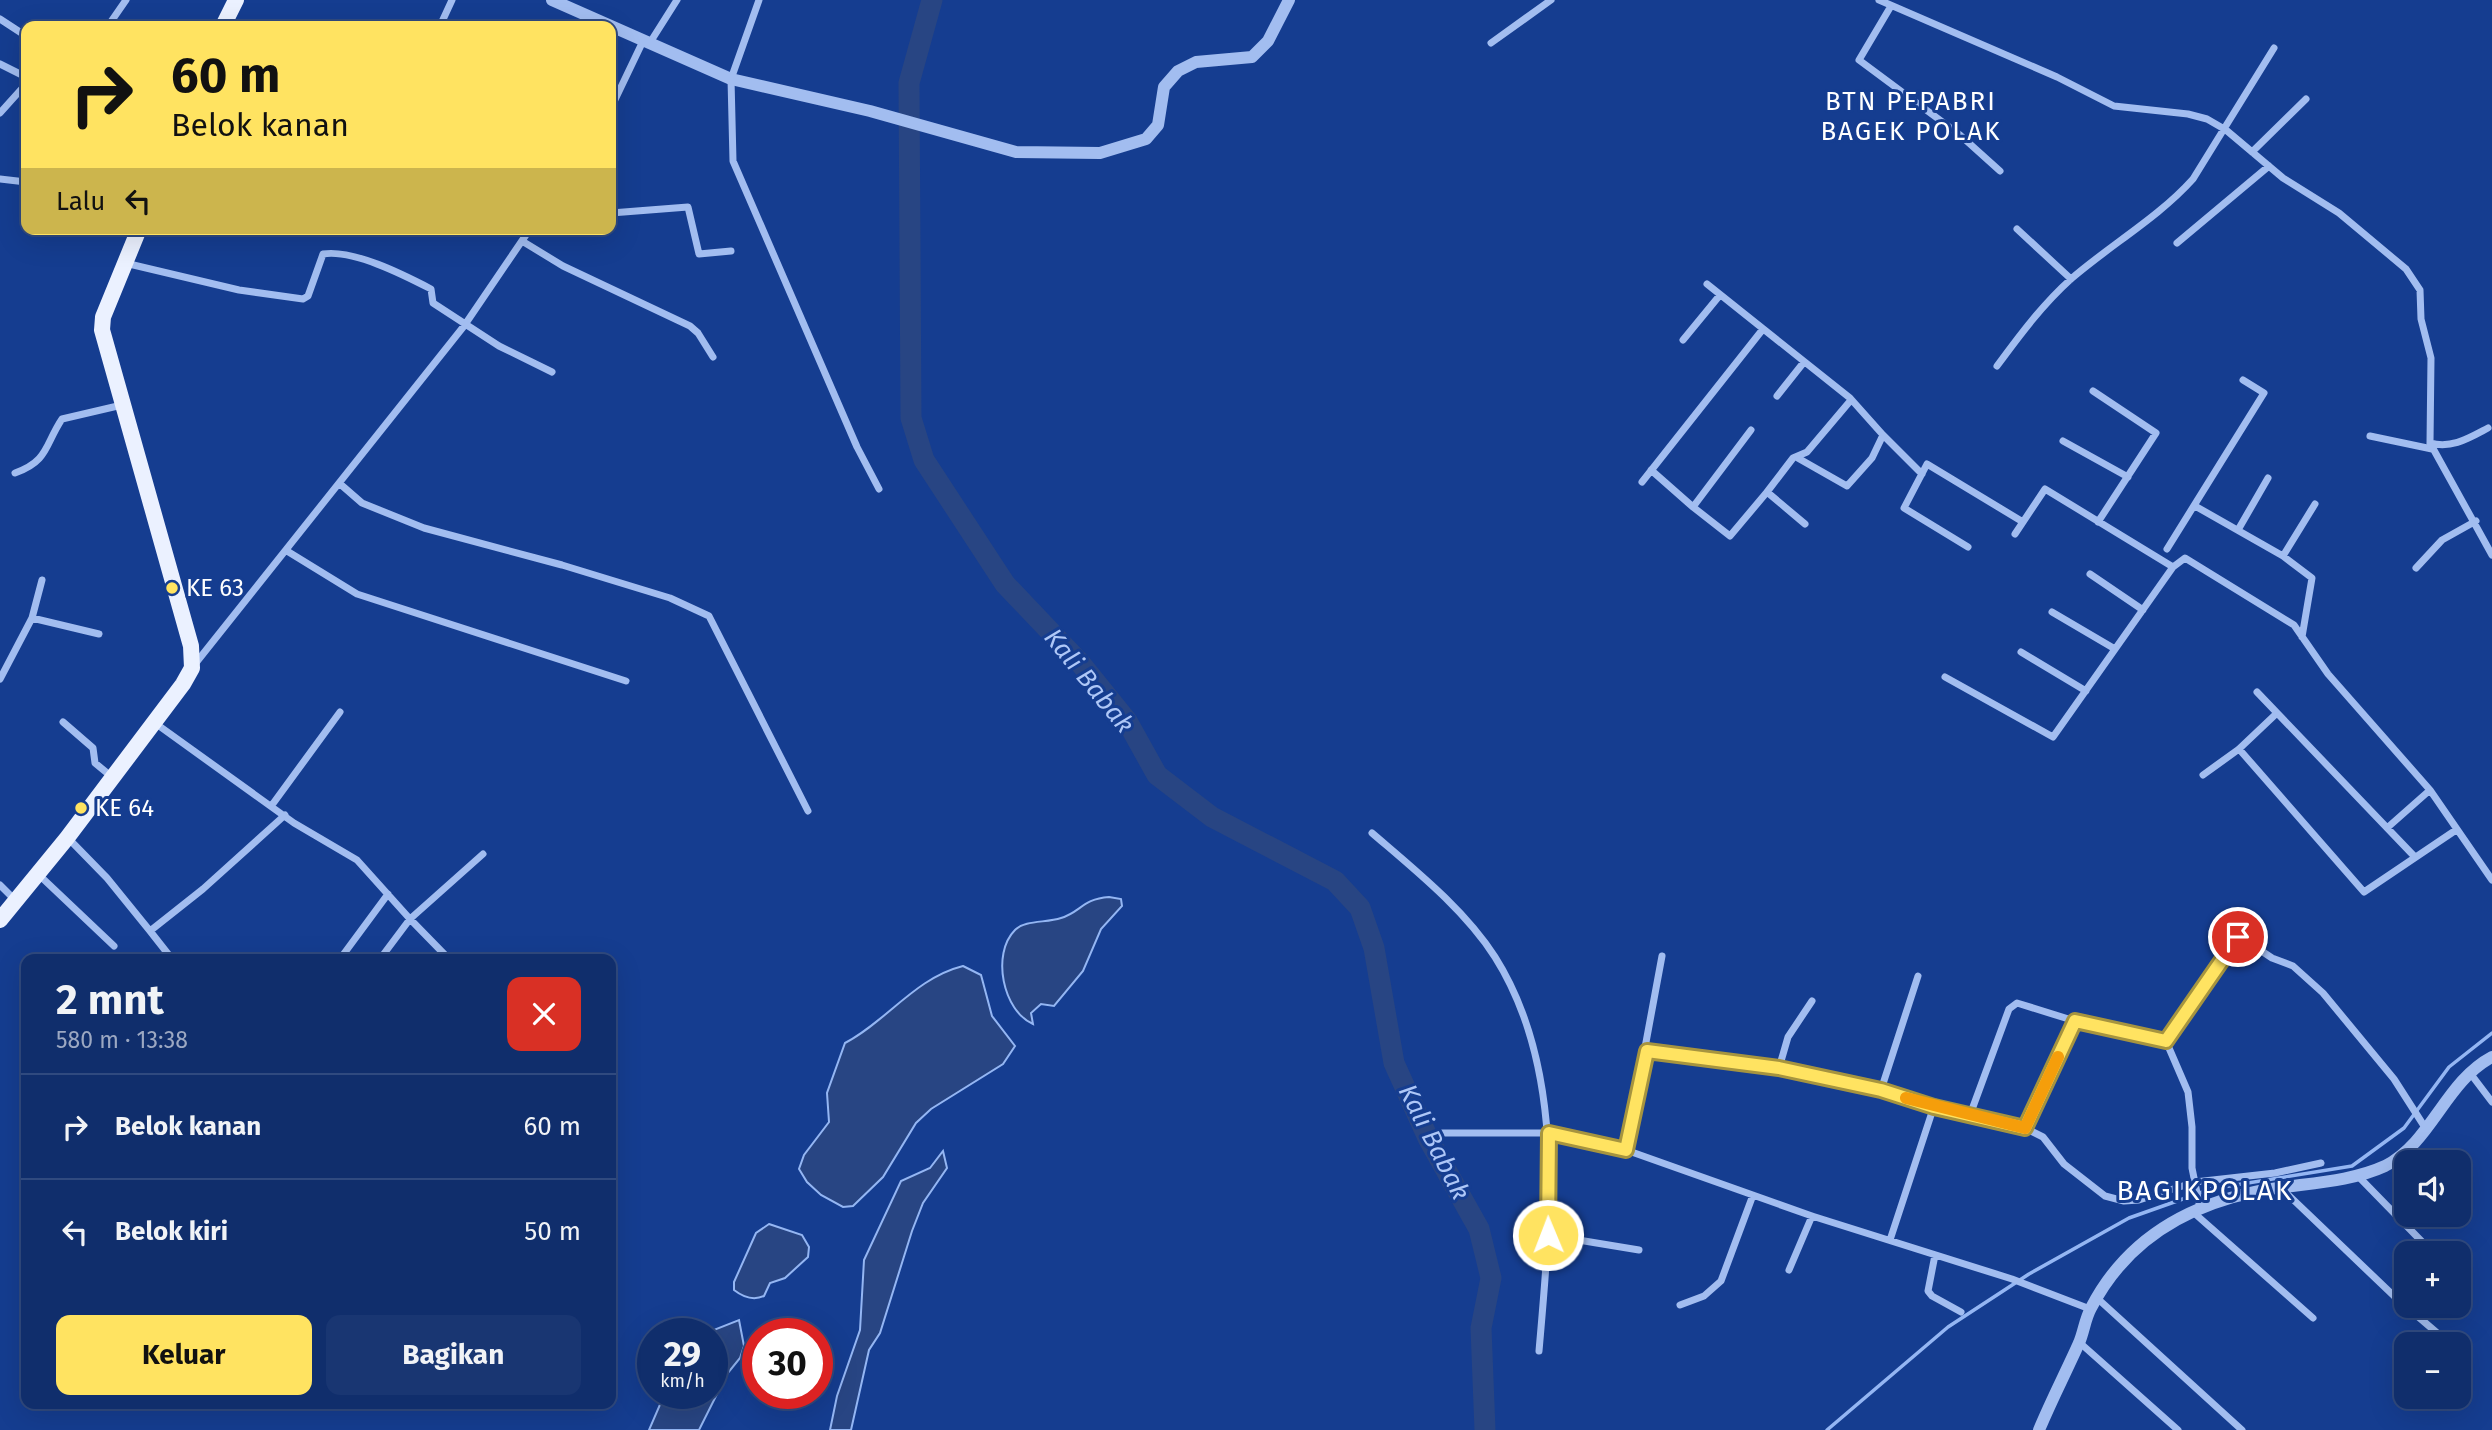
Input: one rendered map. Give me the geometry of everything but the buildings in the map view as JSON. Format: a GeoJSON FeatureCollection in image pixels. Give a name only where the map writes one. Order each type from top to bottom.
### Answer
{"type":"FeatureCollection","features":[{"type":"Feature","properties":{"kind":"main road"},"geometry":{"type":"LineString","coordinates":[[226,21],[236,0]]}},
{"type":"Feature","properties":{"kind":"main road"},"geometry":{"type":"LineString","coordinates":[[0,920],[155,723],[192,668],[191,646],[102,330],[103,317],[137,235]]}},
{"type":"Feature","properties":{"kind":"street"},"geometry":{"type":"LineString","coordinates":[[111,21],[126,0]]}},
{"type":"Feature","properties":{"kind":"street"},"geometry":{"type":"LineString","coordinates":[[442,21],[452,0]]}},
{"type":"Feature","properties":{"kind":"street"},"geometry":{"type":"LineString","coordinates":[[552,0],[602,21]]}},
{"type":"Feature","properties":{"kind":"street"},"geometry":{"type":"LineString","coordinates":[[616,99],[648,40],[677,0]]}},
{"type":"Feature","properties":{"kind":"street"},"geometry":{"type":"LineString","coordinates":[[759,0],[731,79],[735,171],[856,447],[879,489]]}},
{"type":"Feature","properties":{"kind":"street"},"geometry":{"type":"LineString","coordinates":[[616,27],[731,79],[870,111],[995,149],[1055,155],[1100,153],[1146,139],[1158,125],[1160,97],[1170,77],[1196,62],[1252,57],[1268,40],[1289,0]]}},
{"type":"Feature","properties":{"kind":"street"},"geometry":{"type":"LineString","coordinates":[[1491,43],[1551,0]]}},
{"type":"Feature","properties":{"kind":"street"},"geometry":{"type":"LineString","coordinates":[[1879,0],[2057,77],[2114,106],[2188,114],[2225,130],[2269,166],[2359,229],[2418,283],[2422,297],[2421,319],[2431,358],[2431,446],[2476,521],[2492,555]]}},
{"type":"Feature","properties":{"kind":"street"},"geometry":{"type":"LineString","coordinates":[[1891,6],[1858,60],[1960,135],[2000,171]]}},
{"type":"Feature","properties":{"kind":"street"},"geometry":{"type":"LineString","coordinates":[[0,19],[21,33]]}},
{"type":"Feature","properties":{"kind":"street"},"geometry":{"type":"LineString","coordinates":[[1997,366],[2031,322],[2071,279],[2184,188],[2225,130],[2274,48]]}},
{"type":"Feature","properties":{"kind":"street"},"geometry":{"type":"LineString","coordinates":[[0,64],[21,74]]}},
{"type":"Feature","properties":{"kind":"street"},"geometry":{"type":"LineString","coordinates":[[0,113],[21,90]]}},
{"type":"Feature","properties":{"kind":"street"},"geometry":{"type":"LineString","coordinates":[[2252,152],[2306,99]]}},
{"type":"Feature","properties":{"kind":"street"},"geometry":{"type":"LineString","coordinates":[[2177,243],[2269,166]]}},
{"type":"Feature","properties":{"kind":"street"},"geometry":{"type":"LineString","coordinates":[[0,179],[21,181]]}},
{"type":"Feature","properties":{"kind":"street"},"geometry":{"type":"LineString","coordinates":[[616,213],[688,208],[699,254],[731,251]]}},
{"type":"Feature","properties":{"kind":"street"},"geometry":{"type":"LineString","coordinates":[[2017,229],[2071,279]]}},
{"type":"Feature","properties":{"kind":"street"},"geometry":{"type":"LineString","coordinates":[[192,668],[464,326],[526,235]]}},
{"type":"Feature","properties":{"kind":"street"},"geometry":{"type":"LineString","coordinates":[[522,241],[564,267],[690,326],[698,333],[713,357]]}},
{"type":"Feature","properties":{"kind":"street"},"geometry":{"type":"LineString","coordinates":[[125,263],[239,290],[303,299],[308,296],[323,254],[354,258],[393,270],[431,289],[433,303],[464,326],[552,372]]}},
{"type":"Feature","properties":{"kind":"street"},"geometry":{"type":"LineString","coordinates":[[1707,284],[1851,400],[1922,474]]}},
{"type":"Feature","properties":{"kind":"street"},"geometry":{"type":"LineString","coordinates":[[1684,340],[1720,295]]}},
{"type":"Feature","properties":{"kind":"street"},"geometry":{"type":"LineString","coordinates":[[1642,482],[1763,329]]}},
{"type":"Feature","properties":{"kind":"street"},"geometry":{"type":"LineString","coordinates":[[1777,396],[1804,362]]}},
{"type":"Feature","properties":{"kind":"street"},"geometry":{"type":"LineString","coordinates":[[2168,549],[2264,393],[2243,380]]}},
{"type":"Feature","properties":{"kind":"street"},"geometry":{"type":"LineString","coordinates":[[2093,391],[2156,433],[2098,522]]}},
{"type":"Feature","properties":{"kind":"street"},"geometry":{"type":"LineString","coordinates":[[1651,470],[1730,536],[1796,457],[1807,452],[1851,400]]}},
{"type":"Feature","properties":{"kind":"street"},"geometry":{"type":"LineString","coordinates":[[15,473],[36,461],[49,448],[62,419],[122,405]]}},
{"type":"Feature","properties":{"kind":"street"},"geometry":{"type":"LineString","coordinates":[[2370,436],[2431,446],[2462,442],[2488,428]]}},
{"type":"Feature","properties":{"kind":"street"},"geometry":{"type":"LineString","coordinates":[[1693,507],[1751,430]]}},
{"type":"Feature","properties":{"kind":"street"},"geometry":{"type":"LineString","coordinates":[[1796,457],[1847,486],[1872,458],[1883,435]]}},
{"type":"Feature","properties":{"kind":"street"},"geometry":{"type":"LineString","coordinates":[[2063,441],[2128,477]]}},
{"type":"Feature","properties":{"kind":"street"},"geometry":{"type":"LineString","coordinates":[[1968,547],[1904,508],[1927,464],[2023,522]]}},
{"type":"Feature","properties":{"kind":"street"},"geometry":{"type":"LineString","coordinates":[[2238,530],[2268,478]]}},
{"type":"Feature","properties":{"kind":"street"},"geometry":{"type":"LineString","coordinates":[[339,483],[362,503],[424,528],[562,565],[670,598],[709,617],[808,811]]}},
{"type":"Feature","properties":{"kind":"street"},"geometry":{"type":"LineString","coordinates":[[2015,534],[2045,489],[2173,567]]}},
{"type":"Feature","properties":{"kind":"street"},"geometry":{"type":"LineString","coordinates":[[1767,492],[1805,524]]}},
{"type":"Feature","properties":{"kind":"street"},"geometry":{"type":"LineString","coordinates":[[2283,556],[2315,504]]}},
{"type":"Feature","properties":{"kind":"street"},"geometry":{"type":"LineString","coordinates":[[2195,506],[2283,556],[2312,578],[2301,638]]}},
{"type":"Feature","properties":{"kind":"street"},"geometry":{"type":"LineString","coordinates":[[2416,568],[2442,540],[2476,521]]}},
{"type":"Feature","properties":{"kind":"street"},"geometry":{"type":"LineString","coordinates":[[286,551],[357,594],[626,681]]}},
{"type":"Feature","properties":{"kind":"street"},"geometry":{"type":"LineString","coordinates":[[1945,677],[2053,737],[2173,567],[2185,558],[2282,615],[2294,625],[2301,638],[2353,704],[2430,790],[2492,880]]}},
{"type":"Feature","properties":{"kind":"street"},"geometry":{"type":"LineString","coordinates":[[2090,574],[2143,610]]}},
{"type":"Feature","properties":{"kind":"street"},"geometry":{"type":"LineString","coordinates":[[0,679],[32,618],[42,580]]}},
{"type":"Feature","properties":{"kind":"street"},"geometry":{"type":"LineString","coordinates":[[2052,612],[2115,649]]}},
{"type":"Feature","properties":{"kind":"street"},"geometry":{"type":"LineString","coordinates":[[32,618],[99,634]]}},
{"type":"Feature","properties":{"kind":"street"},"geometry":{"type":"LineString","coordinates":[[2021,652],[2086,691]]}},
{"type":"Feature","properties":{"kind":"street"},"geometry":{"type":"LineString","coordinates":[[2257,692],[2414,856]]}},
{"type":"Feature","properties":{"kind":"street"},"geometry":{"type":"LineString","coordinates":[[272,805],[340,712]]}},
{"type":"Feature","properties":{"kind":"street"},"geometry":{"type":"LineString","coordinates":[[2203,775],[2239,749],[2277,713]]}},
{"type":"Feature","properties":{"kind":"street"},"geometry":{"type":"LineString","coordinates":[[63,722],[93,748],[95,763],[112,778]]}},
{"type":"Feature","properties":{"kind":"street"},"geometry":{"type":"LineString","coordinates":[[155,723],[285,815],[357,860],[444,954]]}},
{"type":"Feature","properties":{"kind":"street"},"geometry":{"type":"LineString","coordinates":[[2239,749],[2364,892],[2456,830]]}},
{"type":"Feature","properties":{"kind":"street"},"geometry":{"type":"LineString","coordinates":[[2386,828],[2430,790]]}},
{"type":"Feature","properties":{"kind":"street"},"geometry":{"type":"LineString","coordinates":[[150,931],[213,881],[285,815]]}},
{"type":"Feature","properties":{"kind":"street"},"geometry":{"type":"LineString","coordinates":[[1372,833],[1431,884],[1494,957],[1524,1019],[1549,1133],[1548,1235],[1539,1351]]}},
{"type":"Feature","properties":{"kind":"street"},"geometry":{"type":"LineString","coordinates":[[67,838],[107,878],[168,954]]}},
{"type":"Feature","properties":{"kind":"street"},"geometry":{"type":"LineString","coordinates":[[384,954],[410,919],[483,854]]}},
{"type":"Feature","properties":{"kind":"street"},"geometry":{"type":"LineString","coordinates":[[38,874],[114,946]]}},
{"type":"Feature","properties":{"kind":"street"},"geometry":{"type":"LineString","coordinates":[[0,885],[16,901]]}},
{"type":"Feature","properties":{"kind":"street"},"geometry":{"type":"LineString","coordinates":[[344,954],[388,894]]}},
{"type":"Feature","properties":{"kind":"street"},"geometry":{"type":"LineString","coordinates":[[2166,1041],[2233,940],[2242,938],[2272,958],[2293,966],[2323,993],[2365,1042],[2424,1125]]}},
{"type":"Feature","properties":{"kind":"street"},"geometry":{"type":"LineString","coordinates":[[1626,1150],[1647,1051],[1662,956]]}},
{"type":"Feature","properties":{"kind":"street"},"geometry":{"type":"LineString","coordinates":[[1881,1090],[1918,976]]}},
{"type":"Feature","properties":{"kind":"street"},"geometry":{"type":"LineString","coordinates":[[1779,1068],[1788,1037],[1812,1001]]}},
{"type":"Feature","properties":{"kind":"street"},"geometry":{"type":"LineString","coordinates":[[1970,1115],[2012,1006],[2024,1003],[2075,1021],[2166,1041]]}},
{"type":"Feature","properties":{"kind":"street"},"geometry":{"type":"LineString","coordinates":[[2025,1128],[2075,1021]]}},
{"type":"Feature","properties":{"kind":"street"},"geometry":{"type":"LineString","coordinates":[[2166,1041],[2188,1092],[2197,1206],[2313,1318]]}},
{"type":"Feature","properties":{"kind":"street"},"geometry":{"type":"LineString","coordinates":[[1647,1051],[1779,1068],[1881,1090],[1934,1107],[2025,1128],[2043,1137],[2064,1164],[2105,1196],[2117,1200],[2139,1200],[2195,1184],[2321,1163]]}},
{"type":"Feature","properties":{"kind":"street"},"geometry":{"type":"LineString","coordinates":[[2039,1430],[2079,1342],[2090,1309],[2137,1246],[2169,1222],[2197,1206],[2383,1167],[2397,1158],[2470,1073],[2492,1057]]}},
{"type":"Feature","properties":{"kind":"street"},"geometry":{"type":"LineString","coordinates":[[2470,1073],[2492,1102]]}},
{"type":"Feature","properties":{"kind":"street"},"geometry":{"type":"LineString","coordinates":[[1890,1240],[1934,1107]]}},
{"type":"Feature","properties":{"kind":"street"},"geometry":{"type":"LineString","coordinates":[[1442,1133],[1549,1133],[1626,1150],[1812,1216],[2012,1279],[2090,1309]]}},
{"type":"Feature","properties":{"kind":"street"},"geometry":{"type":"LineString","coordinates":[[2357,1174],[2421,1241]]}},
{"type":"Feature","properties":{"kind":"street"},"geometry":{"type":"LineString","coordinates":[[2279,1187],[2435,1332]]}},
{"type":"Feature","properties":{"kind":"street"},"geometry":{"type":"LineString","coordinates":[[1680,1305],[1704,1296],[1721,1281],[1753,1195]]}},
{"type":"Feature","properties":{"kind":"street"},"geometry":{"type":"LineString","coordinates":[[1789,1270],[1812,1216]]}},
{"type":"Feature","properties":{"kind":"street"},"geometry":{"type":"LineString","coordinates":[[1548,1235],[1639,1250]]}},
{"type":"Feature","properties":{"kind":"street"},"geometry":{"type":"LineString","coordinates":[[1935,1255],[1928,1291],[1931,1296],[1961,1312]]}},
{"type":"Feature","properties":{"kind":"street"},"geometry":{"type":"LineString","coordinates":[[2097,1298],[2242,1430]]}},
{"type":"Feature","properties":{"kind":"street"},"geometry":{"type":"LineString","coordinates":[[2079,1342],[2178,1430]]}},
{"type":"Feature","properties":{"kind":"water"},"geometry":{"type":"Polygon","coordinates":[[[1109,897],[1121,899],[1122,906],[1101,929],[1083,971],[1054,1006],[1041,1004],[1031,1013],[1033,1024],[1014,1007],[1008,995],[1002,967],[1008,940],[1019,927],[1061,918],[1093,900],[1109,897]]]}},
{"type":"Feature","properties":{"kind":"water"},"geometry":{"type":"Polygon","coordinates":[[[963,966],[981,975],[992,1016],[1015,1046],[1003,1064],[931,1109],[916,1123],[883,1177],[853,1206],[843,1207],[821,1195],[807,1182],[799,1169],[804,1155],[829,1122],[827,1093],[845,1043],[930,980],[963,966]]]}},
{"type":"Feature","properties":{"kind":"water"},"geometry":{"type":"Polygon","coordinates":[[[943,1151],[947,1168],[923,1203],[912,1231],[880,1333],[869,1350],[851,1430],[830,1430],[837,1396],[860,1330],[864,1260],[901,1181],[930,1168],[943,1151]]]}},
{"type":"Feature","properties":{"kind":"water"},"geometry":{"type":"Polygon","coordinates":[[[769,1224],[802,1235],[809,1247],[808,1257],[785,1278],[770,1283],[764,1296],[756,1298],[741,1295],[734,1290],[734,1282],[756,1233],[769,1224]]]}},
{"type":"Feature","properties":{"kind":"water"},"geometry":{"type":"Polygon","coordinates":[[[739,1320],[742,1352],[728,1373],[728,1324],[739,1320]]]}},
{"type":"Feature","properties":{"kind":"water"},"geometry":{"type":"Polygon","coordinates":[[[658,1409],[710,1409],[699,1430],[649,1430],[658,1409]]]}},
{"type":"Feature","properties":{"kind":"waterway","name":"Kali Babak"},"geometry":{"type":"LineString","coordinates":[[932,0],[909,83],[911,418],[924,460],[1005,584],[1081,664],[1127,721],[1157,775],[1212,817],[1335,881],[1360,908],[1374,948],[1394,1063],[1428,1138],[1479,1229],[1491,1278],[1481,1328],[1485,1430]]}},
{"type":"Feature","properties":{"kind":"waterway"},"geometry":{"type":"LineString","coordinates":[[1827,1430],[1948,1327],[2029,1274],[2129,1218],[2211,1189],[2352,1166],[2404,1128],[2449,1067],[2492,1033]]}},
{"type":"Feature","properties":{"kind":"slow traffic"},"geometry":{"type":"LineString","coordinates":[[1906,1098],[2025,1128],[2058,1057]]}},
{"type":"Feature","properties":{"kind":"place","name":"KE 63"},"geometry":{"type":"Point","coordinates":[172,588]}},
{"type":"Feature","properties":{"kind":"place","name":"KE 64"},"geometry":{"type":"Point","coordinates":[81,808]}},
{"type":"Feature","properties":{"kind":"district","name":"BTN PEPABRI BAGEK POLAK"},"geometry":{"type":"Point","coordinates":[1911,116]}},
{"type":"Feature","properties":{"kind":"district","name":"BAGIKPOLAK"},"geometry":{"type":"Point","coordinates":[2205,1190]}},
{"type":"Feature","properties":{"kind":"route"},"geometry":{"type":"LineString","coordinates":[[1548,1235],[1549,1133],[1626,1150],[1647,1051],[1779,1068],[1881,1090],[1934,1107],[2025,1128],[2075,1021],[2166,1041],[2233,940],[2238,937]]}}]}
